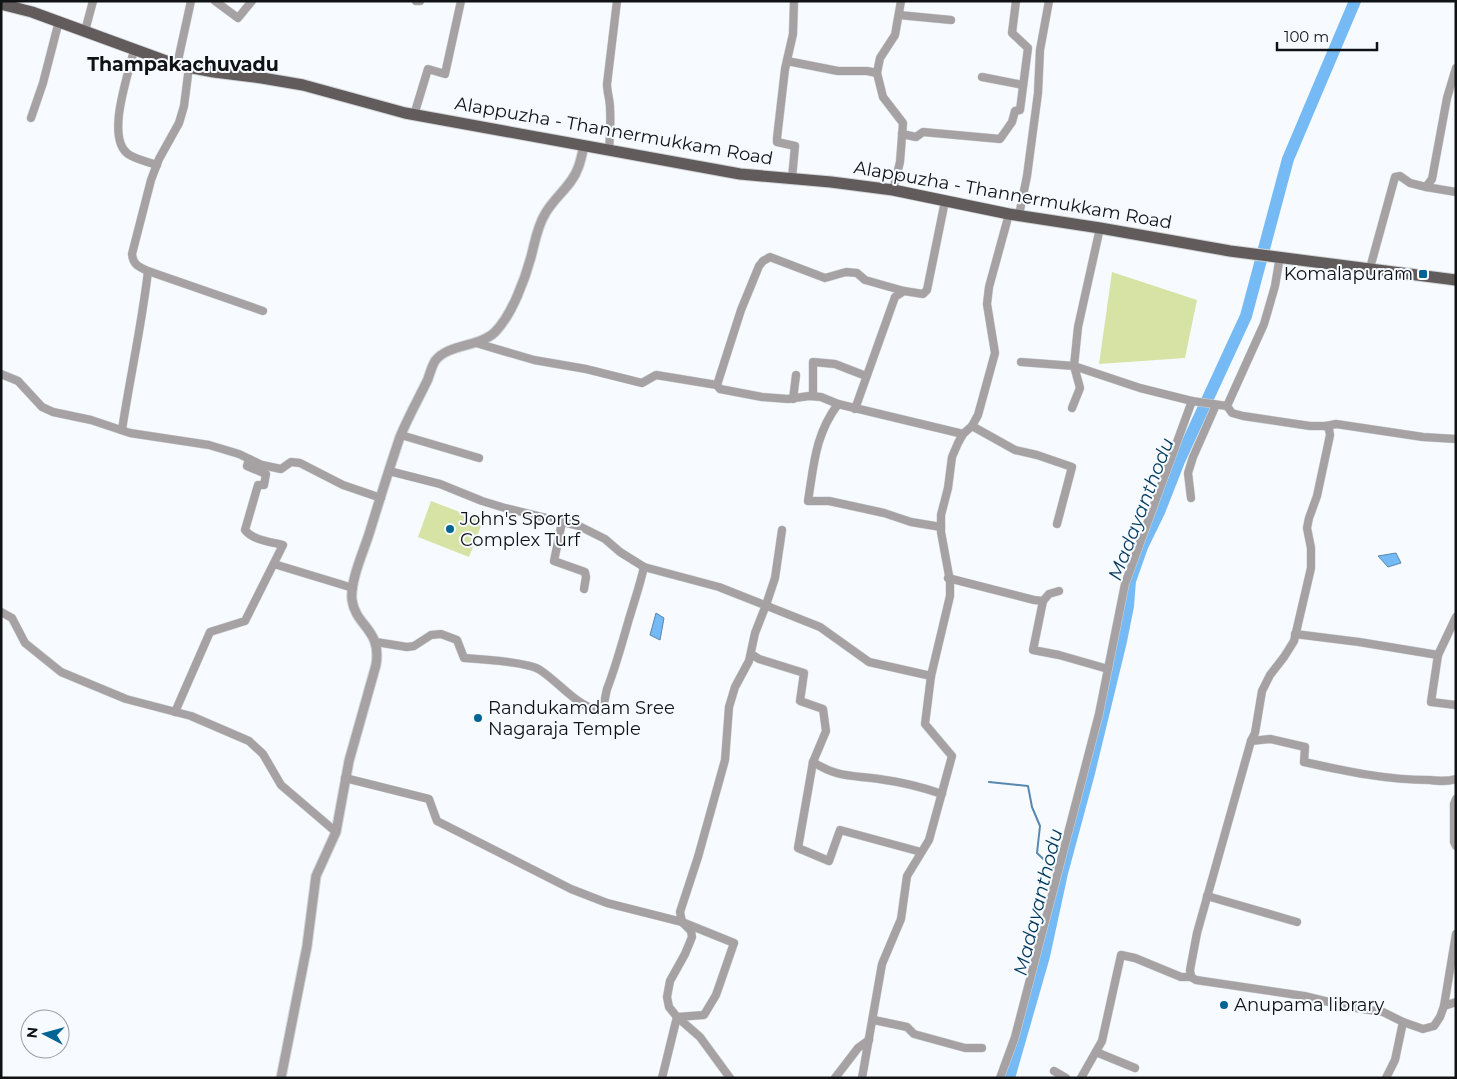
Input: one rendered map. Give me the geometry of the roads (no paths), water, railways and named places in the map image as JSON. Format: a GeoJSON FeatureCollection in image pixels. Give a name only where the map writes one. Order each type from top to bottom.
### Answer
{"type":"FeatureCollection","features":[{"type":"Feature","properties":{"kind":"main road","name":"Alappuzha - Thannermukkam Road"},"geometry":{"type":"LineString","coordinates":[[1,4],[59,21],[134,50],[183,66],[303,85],[414,115],[740,174],[893,190],[1014,214],[1230,251],[1277,256]]}},
{"type":"Feature","properties":{"kind":"main road"},"geometry":{"type":"LineString","coordinates":[[1277,256],[1456,280]]}},
{"type":"Feature","properties":{"kind":"street"},"geometry":{"type":"LineString","coordinates":[[85,31],[93,1]]}},
{"type":"Feature","properties":{"kind":"street"},"geometry":{"type":"LineString","coordinates":[[191,1],[183,66],[184,106],[179,123],[156,166],[151,180],[132,254],[133,260],[148,271],[263,311]]}},
{"type":"Feature","properties":{"kind":"street"},"geometry":{"type":"LineString","coordinates":[[215,1],[238,18],[252,1]]}},
{"type":"Feature","properties":{"kind":"street"},"geometry":{"type":"LineString","coordinates":[[414,115],[428,69],[445,74],[461,1]]}},
{"type":"Feature","properties":{"kind":"street"},"geometry":{"type":"LineString","coordinates":[[608,150],[611,124],[607,84],[617,1]]}},
{"type":"Feature","properties":{"kind":"street"},"geometry":{"type":"LineString","coordinates":[[792,178],[795,146],[777,142],[777,138],[787,61],[793,34],[794,1]]}},
{"type":"Feature","properties":{"kind":"street"},"geometry":{"type":"LineString","coordinates":[[893,190],[900,162],[903,123],[883,97],[878,72],[880,58],[895,35],[901,1]]}},
{"type":"Feature","properties":{"kind":"street"},"geometry":{"type":"LineString","coordinates":[[902,134],[916,137],[923,132],[1000,139],[1012,122],[1015,111],[1020,110],[1028,48],[1012,33],[1016,1]]}},
{"type":"Feature","properties":{"kind":"street"},"geometry":{"type":"LineString","coordinates":[[862,1078],[868,1040],[874,1020],[878,980],[882,964],[901,919],[908,876],[929,840],[952,756],[925,724],[931,676],[950,596],[941,515],[948,488],[952,457],[963,434],[972,426],[978,415],[995,353],[987,304],[989,287],[1027,176],[1038,93],[1040,50],[1049,1]]}},
{"type":"Feature","properties":{"kind":"street"},"geometry":{"type":"LineString","coordinates":[[899,15],[951,20]]}},
{"type":"Feature","properties":{"kind":"street"},"geometry":{"type":"LineString","coordinates":[[31,118],[43,83],[59,21]]}},
{"type":"Feature","properties":{"kind":"street"},"geometry":{"type":"LineString","coordinates":[[134,50],[118,117],[118,133],[123,148],[128,154],[156,166]]}},
{"type":"Feature","properties":{"kind":"street"},"geometry":{"type":"LineString","coordinates":[[787,61],[838,72],[878,72]]}},
{"type":"Feature","properties":{"kind":"street"},"geometry":{"type":"LineString","coordinates":[[1426,187],[1432,178],[1447,98],[1456,68]]}},
{"type":"Feature","properties":{"kind":"street"},"geometry":{"type":"LineString","coordinates":[[982,77],[1023,85]]}},
{"type":"Feature","properties":{"kind":"street"},"geometry":{"type":"LineString","coordinates":[[281,1078],[309,936],[316,876],[336,832],[345,778],[378,654],[376,642],[356,612],[352,600],[357,569],[401,435],[435,361],[448,351],[476,343],[495,332],[510,310],[522,287],[536,234],[545,214],[569,184],[578,169],[584,146]]}},
{"type":"Feature","properties":{"kind":"street"},"geometry":{"type":"LineString","coordinates":[[1370,268],[1395,177],[1400,176],[1410,183],[1426,187],[1456,192]]}},
{"type":"Feature","properties":{"kind":"street"},"geometry":{"type":"LineString","coordinates":[[717,385],[741,310],[759,266],[763,261],[770,257],[825,278],[846,272],[857,273],[865,280],[904,291],[923,294],[927,290],[945,201]]}},
{"type":"Feature","properties":{"kind":"street"},"geometry":{"type":"LineString","coordinates":[[1072,408],[1080,388],[1074,366],[1078,327],[1100,228]]}},
{"type":"Feature","properties":{"kind":"street"},"geometry":{"type":"LineString","coordinates":[[1227,406],[1264,324],[1276,286],[1277,256]]}},
{"type":"Feature","properties":{"kind":"street"},"geometry":{"type":"LineString","coordinates":[[122,430],[148,271]]}},
{"type":"Feature","properties":{"kind":"street"},"geometry":{"type":"LineString","coordinates":[[855,409],[895,297],[904,291]]}},
{"type":"Feature","properties":{"kind":"street"},"geometry":{"type":"LineString","coordinates":[[476,343],[534,360],[586,369],[642,383],[656,374],[717,385],[720,389],[762,397],[793,399],[813,396],[821,397],[855,409],[963,434]]}},
{"type":"Feature","properties":{"kind":"street"},"geometry":{"type":"LineString","coordinates":[[813,396],[813,362],[835,364],[866,376]]}},
{"type":"Feature","properties":{"kind":"street"},"geometry":{"type":"LineString","coordinates":[[1021,362],[1074,366],[1140,388],[1192,402],[1227,406]]}},
{"type":"Feature","properties":{"kind":"street"},"geometry":{"type":"LineString","coordinates":[[1,374],[18,381],[42,407],[53,412],[92,420],[130,433],[208,444],[232,451],[262,465],[281,469],[291,462],[300,463],[343,485],[381,498]]}},
{"type":"Feature","properties":{"kind":"street"},"geometry":{"type":"LineString","coordinates":[[793,399],[796,375]]}},
{"type":"Feature","properties":{"kind":"street"},"geometry":{"type":"LineString","coordinates":[[1000,1078],[1018,1027],[1097,724],[1125,584],[1192,402]]}},
{"type":"Feature","properties":{"kind":"street"},"geometry":{"type":"LineString","coordinates":[[838,404],[827,419],[818,443],[808,501],[829,500],[884,513],[911,522],[941,527]]}},
{"type":"Feature","properties":{"kind":"street"},"geometry":{"type":"LineString","coordinates":[[1191,498],[1188,473],[1213,405]]}},
{"type":"Feature","properties":{"kind":"street"},"geometry":{"type":"LineString","coordinates":[[1227,406],[1232,413],[1273,421],[1326,426],[1336,424],[1423,437],[1456,439]]}},
{"type":"Feature","properties":{"kind":"street"},"geometry":{"type":"LineString","coordinates":[[972,426],[1015,450],[1072,466],[1057,524]]}},
{"type":"Feature","properties":{"kind":"street"},"geometry":{"type":"LineString","coordinates":[[1191,977],[1190,970],[1197,933],[1251,740],[1255,733],[1262,691],[1270,675],[1294,641],[1311,568],[1309,518],[1317,496],[1330,435],[1326,426]]}},
{"type":"Feature","properties":{"kind":"street"},"geometry":{"type":"LineString","coordinates":[[401,435],[479,458]]}},
{"type":"Feature","properties":{"kind":"street"},"geometry":{"type":"LineString","coordinates":[[175,712],[210,632],[244,621],[283,545],[256,537],[245,530],[258,485],[264,485],[266,474],[247,466],[249,459]]}},
{"type":"Feature","properties":{"kind":"street"},"geometry":{"type":"LineString","coordinates":[[389,471],[440,484],[498,506],[579,526],[605,539],[620,552],[644,567],[719,587],[820,627],[869,662],[931,676]]}},
{"type":"Feature","properties":{"kind":"street"},"geometry":{"type":"LineString","coordinates":[[562,522],[554,561],[585,572],[584,589]]}},
{"type":"Feature","properties":{"kind":"street"},"geometry":{"type":"LineString","coordinates":[[730,1078],[705,1042],[677,1017],[669,1007],[667,997],[670,981],[692,938],[691,930],[682,922],[680,912],[725,760],[728,708],[735,687],[751,654],[755,633],[775,578],[782,530]]}},
{"type":"Feature","properties":{"kind":"street"},"geometry":{"type":"LineString","coordinates":[[274,564],[353,588]]}},
{"type":"Feature","properties":{"kind":"street"},"geometry":{"type":"LineString","coordinates":[[376,642],[407,648],[414,646],[430,635],[441,634],[457,640],[464,658],[539,669],[592,710],[600,711],[604,707],[606,694],[640,586],[644,567]]}},
{"type":"Feature","properties":{"kind":"street"},"geometry":{"type":"LineString","coordinates":[[948,578],[1043,601]]}},
{"type":"Feature","properties":{"kind":"street"},"geometry":{"type":"LineString","coordinates":[[1059,591],[1049,594],[1043,601],[1033,650],[1059,654],[1108,669]]}},
{"type":"Feature","properties":{"kind":"street"},"geometry":{"type":"LineString","coordinates":[[1,612],[12,618],[25,643],[61,672],[126,699],[191,716],[249,741],[264,754],[281,785],[336,832]]}},
{"type":"Feature","properties":{"kind":"street"},"geometry":{"type":"LineString","coordinates":[[1456,617],[1438,655],[1431,702],[1456,705]]}},
{"type":"Feature","properties":{"kind":"street"},"geometry":{"type":"LineString","coordinates":[[1295,634],[1438,655]]}},
{"type":"Feature","properties":{"kind":"street"},"geometry":{"type":"LineString","coordinates":[[751,654],[759,659],[804,673],[800,701],[823,709],[826,731],[813,762],[798,848],[829,861],[840,830],[921,852]]}},
{"type":"Feature","properties":{"kind":"street"},"geometry":{"type":"LineString","coordinates":[[1251,740],[1270,739],[1305,747],[1304,762],[1341,770],[1413,780],[1447,782],[1456,779]]}},
{"type":"Feature","properties":{"kind":"street"},"geometry":{"type":"LineString","coordinates":[[813,762],[838,775],[875,778],[921,786],[942,794]]}},
{"type":"Feature","properties":{"kind":"street"},"geometry":{"type":"LineString","coordinates":[[345,778],[429,799],[437,821],[571,889],[607,903],[682,922],[734,943],[716,995],[704,1015],[677,1017]]}},
{"type":"Feature","properties":{"kind":"street"},"geometry":{"type":"LineString","coordinates":[[1456,799],[1454,804],[1456,846]]}},
{"type":"Feature","properties":{"kind":"street"},"geometry":{"type":"LineString","coordinates":[[1207,896],[1297,922]]}},
{"type":"Feature","properties":{"kind":"street"},"geometry":{"type":"LineString","coordinates":[[1081,1078],[1102,1040],[1121,955],[1135,958],[1181,977],[1191,977],[1196,980],[1304,996],[1350,1007],[1383,1012],[1423,1029],[1434,1026],[1444,1006],[1456,934]]}},
{"type":"Feature","properties":{"kind":"street"},"geometry":{"type":"LineString","coordinates":[[1444,1006],[1456,1002]]}},
{"type":"Feature","properties":{"kind":"street"},"geometry":{"type":"LineString","coordinates":[[662,1078],[677,1017]]}},
{"type":"Feature","properties":{"kind":"street"},"geometry":{"type":"LineString","coordinates":[[874,1020],[907,1027],[914,1034],[965,1048],[982,1048]]}},
{"type":"Feature","properties":{"kind":"street"},"geometry":{"type":"LineString","coordinates":[[1386,1078],[1396,1060],[1403,1022]]}},
{"type":"Feature","properties":{"kind":"street"},"geometry":{"type":"LineString","coordinates":[[835,1078],[858,1048],[868,1040]]}},
{"type":"Feature","properties":{"kind":"street"},"geometry":{"type":"LineString","coordinates":[[1096,1052],[1135,1068]]}},
{"type":"Feature","properties":{"kind":"street"},"geometry":{"type":"LineString","coordinates":[[1054,1071],[1066,1078]]}},
{"type":"Feature","properties":{"kind":"water"},"geometry":{"type":"Polygon","coordinates":[[[1396,553],[1401,563],[1388,567],[1378,556],[1396,553]]]}},
{"type":"Feature","properties":{"kind":"water"},"geometry":{"type":"Polygon","coordinates":[[[656,613],[664,618],[660,640],[650,635],[656,613]]]}},
{"type":"Feature","properties":{"kind":"waterway","name":"Madayanthodu"},"geometry":{"type":"LineString","coordinates":[[1009,1078],[1044,956],[1062,873],[1089,773],[1121,641],[1128,606],[1130,581],[1142,547],[1159,512],[1179,461],[1246,316],[1288,159],[1355,1]]}},
{"type":"Feature","properties":{"kind":"waterway"},"geometry":{"type":"LineString","coordinates":[[989,782],[1028,786],[1032,807],[1040,826],[1037,853],[1056,871]]}},
{"type":"Feature","properties":{"kind":"place","name":"Komalapuram"},"geometry":{"type":"Point","coordinates":[1423,274]}},
{"type":"Feature","properties":{"kind":"place","name":"John's Sports Complex Turf"},"geometry":{"type":"Point","coordinates":[450,529]}},
{"type":"Feature","properties":{"kind":"place","name":"Randukamdam Sree Nagaraja Temple"},"geometry":{"type":"Point","coordinates":[478,718]}},
{"type":"Feature","properties":{"kind":"place","name":"Anupama library"},"geometry":{"type":"Point","coordinates":[1224,1005]}},
{"type":"Feature","properties":{"kind":"district","name":"Thampakachuvadu"},"geometry":{"type":"Point","coordinates":[183,64]}}]}
